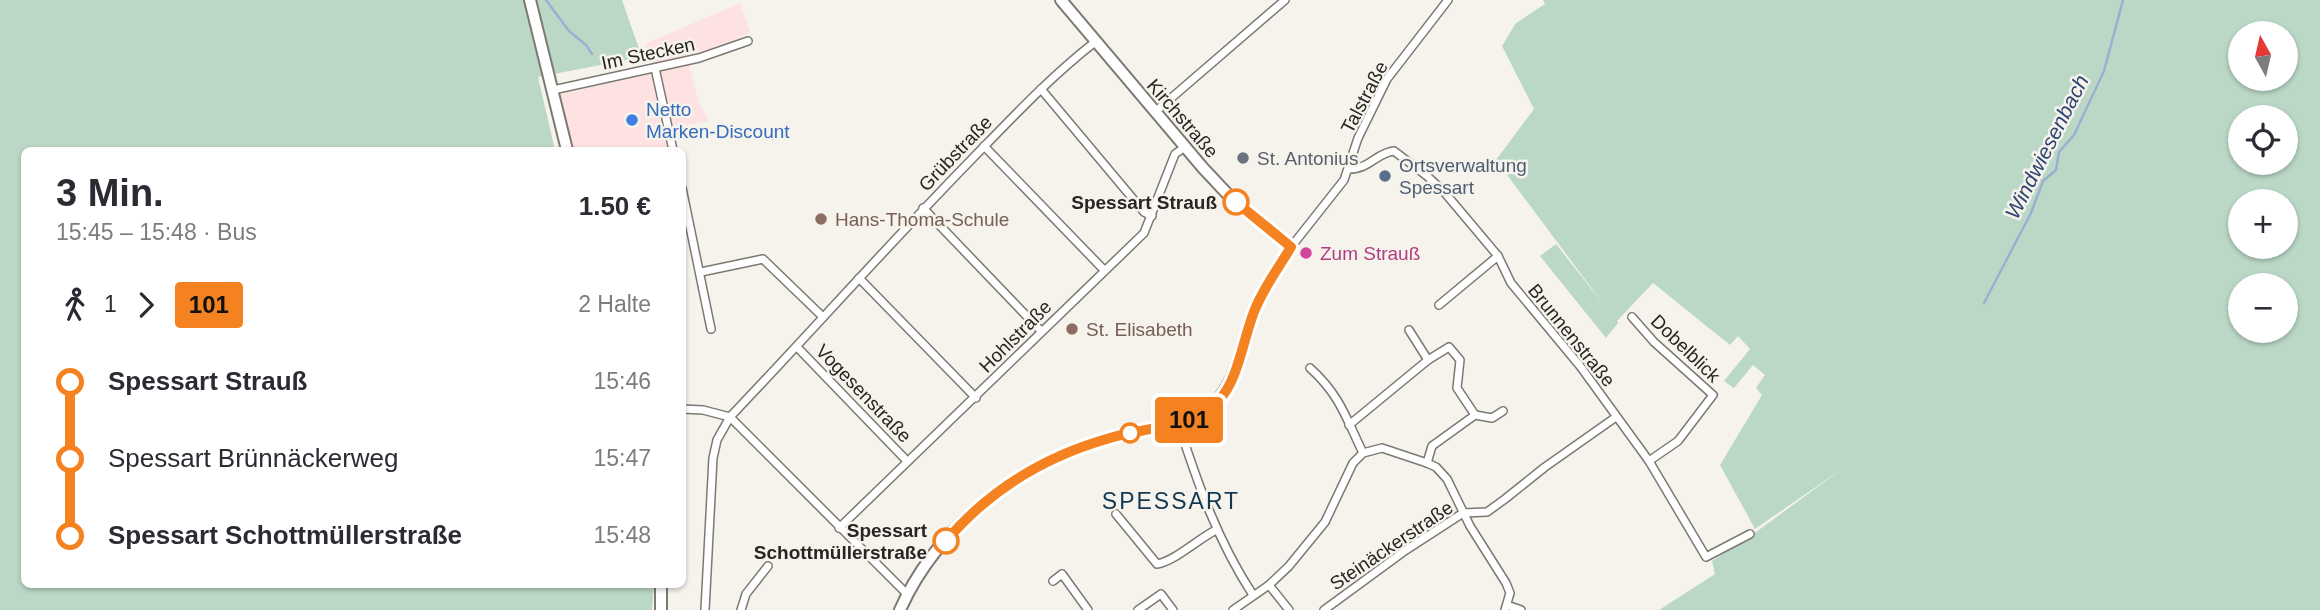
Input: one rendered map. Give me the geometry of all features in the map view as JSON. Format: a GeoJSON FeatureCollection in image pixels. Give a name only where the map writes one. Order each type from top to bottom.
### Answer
{"type":"FeatureCollection","features":[{"type":"Feature","properties":{"kind":"street"},"geometry":{"type":"LineString","coordinates":[[530,0],[566,147]]}},
{"type":"Feature","properties":{"kind":"street","name":"Kirchstraße"},"geometry":{"type":"LineString","coordinates":[[1060,0],[1234,201],[1291,247]]}},
{"type":"Feature","properties":{"kind":"street"},"geometry":{"type":"LineString","coordinates":[[1155,112],[1285,0]]}},
{"type":"Feature","properties":{"kind":"street","name":"Talstraße"},"geometry":{"type":"LineString","coordinates":[[1291,247],[1340,187],[1349,169],[1358,138],[1387,79],[1448,0]]}},
{"type":"Feature","properties":{"kind":"street","name":"Im Stecken"},"geometry":{"type":"LineString","coordinates":[[552,90],[699,58],[748,41]]}},
{"type":"Feature","properties":{"kind":"street","name":"Grübstraße"},"geometry":{"type":"LineString","coordinates":[[705,610],[713,458],[717,440],[730,417],[923,208],[1066,64],[1095,42]]}},
{"type":"Feature","properties":{"kind":"street"},"geometry":{"type":"LineString","coordinates":[[655,68],[672,147]]}},
{"type":"Feature","properties":{"kind":"street"},"geometry":{"type":"LineString","coordinates":[[1041,89],[1143,212],[1152,216]]}},
{"type":"Feature","properties":{"kind":"street"},"geometry":{"type":"LineString","coordinates":[[984,146],[1104,270]]}},
{"type":"Feature","properties":{"kind":"street","name":"Hohlstraße"},"geometry":{"type":"LineString","coordinates":[[839,528],[1144,233],[1175,154],[1185,147]]}},
{"type":"Feature","properties":{"kind":"street","name":"Brunnenstraße"},"geometry":{"type":"LineString","coordinates":[[1349,169],[1360,169],[1385,152],[1394,151],[1446,193],[1498,256],[1511,284],[1580,366],[1649,461],[1706,557],[1750,534]]}},
{"type":"Feature","properties":{"kind":"street"},"geometry":{"type":"LineString","coordinates":[[686,206],[711,328]]}},
{"type":"Feature","properties":{"kind":"street"},"geometry":{"type":"LineString","coordinates":[[923,208],[1041,331]]}},
{"type":"Feature","properties":{"kind":"street"},"geometry":{"type":"LineString","coordinates":[[900,610],[926,564],[975,510],[1004,486],[1052,458],[1107,439],[1178,423],[1205,413],[1222,398],[1232,378],[1256,307],[1291,247]]}},
{"type":"Feature","properties":{"kind":"street"},"geometry":{"type":"LineString","coordinates":[[1439,305],[1498,256]]}},
{"type":"Feature","properties":{"kind":"street"},"geometry":{"type":"LineString","coordinates":[[701,272],[763,259],[823,317]]}},
{"type":"Feature","properties":{"kind":"street"},"geometry":{"type":"LineString","coordinates":[[859,278],[976,398]]}},
{"type":"Feature","properties":{"kind":"street","name":"Dobelblick"},"geometry":{"type":"LineString","coordinates":[[1632,317],[1654,342],[1713,395],[1678,441],[1649,461]]}},
{"type":"Feature","properties":{"kind":"street"},"geometry":{"type":"LineString","coordinates":[[1409,330],[1428,360]]}},
{"type":"Feature","properties":{"kind":"street","name":"Vogesenstraße"},"geometry":{"type":"LineString","coordinates":[[797,347],[907,461]]}},
{"type":"Feature","properties":{"kind":"street"},"geometry":{"type":"LineString","coordinates":[[1349,425],[1428,360],[1449,347],[1460,360],[1457,388],[1475,415]]}},
{"type":"Feature","properties":{"kind":"street"},"geometry":{"type":"LineString","coordinates":[[1310,368],[1329,385],[1338,399],[1363,453]]}},
{"type":"Feature","properties":{"kind":"street"},"geometry":{"type":"LineString","coordinates":[[686,409],[703,410],[730,417],[907,594]]}},
{"type":"Feature","properties":{"kind":"street"},"geometry":{"type":"LineString","coordinates":[[1427,463],[1432,446],[1475,415],[1492,418],[1503,411]]}},
{"type":"Feature","properties":{"kind":"street","name":"Steinäckerstraße"},"geometry":{"type":"LineString","coordinates":[[1324,610],[1406,550],[1463,513],[1487,512],[1616,418]]}},
{"type":"Feature","properties":{"kind":"street"},"geometry":{"type":"LineString","coordinates":[[1178,423],[1216,530],[1231,561],[1253,595]]}},
{"type":"Feature","properties":{"kind":"street"},"geometry":{"type":"LineString","coordinates":[[1233,610],[1269,585],[1289,566],[1325,522],[1353,463],[1363,453],[1382,448],[1436,467],[1447,479],[1463,513],[1506,583],[1510,593],[1506,607],[1521,610]]}},
{"type":"Feature","properties":{"kind":"street"},"geometry":{"type":"LineString","coordinates":[[1116,514],[1157,564],[1165,563],[1216,530]]}},
{"type":"Feature","properties":{"kind":"street"},"geometry":{"type":"LineString","coordinates":[[741,610],[746,594],[768,566]]}},
{"type":"Feature","properties":{"kind":"street"},"geometry":{"type":"LineString","coordinates":[[1053,581],[1062,574],[1088,610]]}},
{"type":"Feature","properties":{"kind":"street"},"geometry":{"type":"LineString","coordinates":[[1269,585],[1289,610]]}},
{"type":"Feature","properties":{"kind":"street"},"geometry":{"type":"LineString","coordinates":[[661,588],[662,610]]}},
{"type":"Feature","properties":{"kind":"street"},"geometry":{"type":"LineString","coordinates":[[1138,610],[1161,594],[1173,610]]}},
{"type":"Feature","properties":{"kind":"shaded area"},"geometry":{"type":"Polygon","coordinates":[[[740,3],[750,32],[725,45],[687,55],[699,104],[709,121],[664,130],[667,147],[572,147],[560,97],[562,94],[653,73],[645,44],[740,3]]]}},
{"type":"Feature","properties":{"kind":"green space"},"geometry":{"type":"Polygon","coordinates":[[[0,0],[622,0],[642,57],[538,77],[554,147],[21,147],[21,588],[654,588],[652,610],[0,610],[0,0]]]}},
{"type":"Feature","properties":{"kind":"green space"},"geometry":{"type":"Polygon","coordinates":[[[1543,0],[2320,0],[2320,610],[1659,610],[1715,574],[1712,561],[1842,469],[1755,529],[1720,465],[1762,395],[1756,388],[1765,375],[1753,365],[1734,388],[1724,381],[1750,349],[1738,336],[1730,345],[1653,283],[1617,321],[1606,338],[1540,256],[1556,244],[1604,305],[1496,160],[1534,109],[1502,46],[1516,23],[1545,4],[1543,0]]]}},
{"type":"Feature","properties":{"kind":"waterway"},"geometry":{"type":"LineString","coordinates":[[546,0],[569,31],[586,45],[592,54]]}},
{"type":"Feature","properties":{"kind":"waterway","name":"Windwiesenbach"},"geometry":{"type":"LineString","coordinates":[[1984,303],[2031,213],[2043,181],[2056,170],[2059,152],[2074,135],[2104,71],[2123,0]]}},
{"type":"Feature","properties":{"kind":"bus line","name":"101"},"geometry":{"type":"LineString","coordinates":[[946,541],[975,510],[1004,486],[1052,458],[1125,434],[1189,420],[1205,413],[1222,398],[1232,378],[1256,307],[1291,247],[1236,202]]}},
{"type":"Feature","properties":{"kind":"place","name":"Netto Marken-Discount"},"geometry":{"type":"Point","coordinates":[632,120]}},
{"type":"Feature","properties":{"kind":"place","name":"St. Antonius"},"geometry":{"type":"Point","coordinates":[1243,158]}},
{"type":"Feature","properties":{"kind":"place","name":"Ortsverwaltung Spessart"},"geometry":{"type":"Point","coordinates":[1385,176]}},
{"type":"Feature","properties":{"kind":"place","name":"Spessart Strauß"},"geometry":{"type":"Point","coordinates":[1236,202]}},
{"type":"Feature","properties":{"kind":"place","name":"Hans-Thoma-Schule"},"geometry":{"type":"Point","coordinates":[821,219]}},
{"type":"Feature","properties":{"kind":"place","name":"Zum Strauß"},"geometry":{"type":"Point","coordinates":[1306,253]}},
{"type":"Feature","properties":{"kind":"place","name":"St. Elisabeth"},"geometry":{"type":"Point","coordinates":[1072,329]}},
{"type":"Feature","properties":{"kind":"place","name":"Spessart Schottmüllerstraße"},"geometry":{"type":"Point","coordinates":[946,541]}},
{"type":"Feature","properties":{"kind":"district","name":"SPESSART"},"geometry":{"type":"Point","coordinates":[1171,501]}}]}
